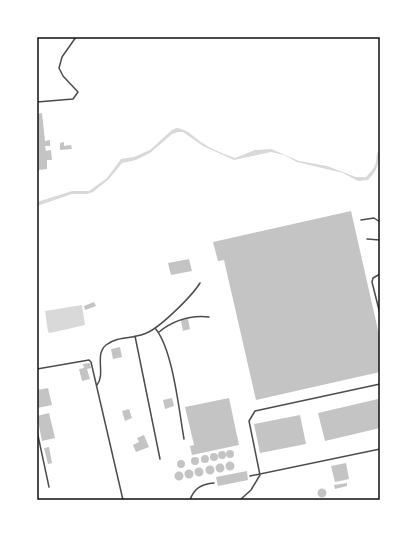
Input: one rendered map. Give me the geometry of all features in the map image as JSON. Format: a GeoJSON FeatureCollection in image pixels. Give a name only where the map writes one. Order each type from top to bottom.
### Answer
{"type":"FeatureCollection","features":[{"type":"Feature","properties":{"kind":"lane"},"geometry":{"type":"LineString","coordinates":[[37,102],[73,99],[77,94],[78,92],[63,76],[59,68],[62,57],[76,37]]}},
{"type":"Feature","properties":{"kind":"lane"},"geometry":{"type":"LineString","coordinates":[[361,220],[374,218],[380,222]]}},
{"type":"Feature","properties":{"kind":"lane"},"geometry":{"type":"LineString","coordinates":[[367,239],[380,240]]}},
{"type":"Feature","properties":{"kind":"lane"},"geometry":{"type":"LineString","coordinates":[[380,274],[373,278],[372,282],[380,314]]}},
{"type":"Feature","properties":{"kind":"lane"},"geometry":{"type":"LineString","coordinates":[[97,385],[101,378],[100,360],[103,348],[114,340],[126,336],[146,334],[155,328],[179,308],[200,283]]}},
{"type":"Feature","properties":{"kind":"lane"},"geometry":{"type":"LineString","coordinates":[[159,332],[178,320],[198,316],[209,317]]}},
{"type":"Feature","properties":{"kind":"lane"},"geometry":{"type":"LineString","coordinates":[[155,328],[159,332],[172,371],[184,440]]}},
{"type":"Feature","properties":{"kind":"lane"},"geometry":{"type":"LineString","coordinates":[[135,336],[160,459]]}},
{"type":"Feature","properties":{"kind":"lane"},"geometry":{"type":"LineString","coordinates":[[37,369],[89,360],[92,364],[123,500]]}},
{"type":"Feature","properties":{"kind":"lane"},"geometry":{"type":"LineString","coordinates":[[240,500],[251,490],[260,475],[249,421],[255,411],[380,384]]}},
{"type":"Feature","properties":{"kind":"lane"},"geometry":{"type":"LineString","coordinates":[[37,431],[49,487]]}},
{"type":"Feature","properties":{"kind":"lane"},"geometry":{"type":"LineString","coordinates":[[250,476],[380,450]]}},
{"type":"Feature","properties":{"kind":"lane"},"geometry":{"type":"LineString","coordinates":[[190,500],[198,488],[204,484],[214,483]]}},
{"type":"Feature","properties":{"kind":"shaded area"},"geometry":{"type":"Polygon","coordinates":[[[177,128],[188,132],[200,142],[211,148],[235,158],[255,150],[271,149],[299,161],[327,166],[356,177],[366,177],[371,172],[375,164],[377,153],[380,149],[379,158],[376,170],[371,177],[368,180],[358,181],[343,173],[297,162],[284,155],[271,152],[234,160],[203,146],[183,132],[178,132],[172,134],[150,153],[136,160],[122,163],[109,179],[93,192],[87,194],[72,194],[37,206],[37,202],[72,191],[89,191],[107,178],[121,159],[134,157],[150,150],[172,130],[177,128]]]}},
{"type":"Feature","properties":{"kind":"shaded area"},"geometry":{"type":"Polygon","coordinates":[[[82,305],[85,325],[50,333],[48,332],[45,311],[82,305]]]}},
{"type":"Feature","properties":{"kind":"building"},"geometry":{"type":"Polygon","coordinates":[[[42,113],[45,141],[50,140],[50,146],[45,146],[46,151],[51,150],[52,160],[47,160],[47,169],[37,170],[37,114],[42,113]]]}},
{"type":"Feature","properties":{"kind":"building"},"geometry":{"type":"Polygon","coordinates":[[[64,142],[64,146],[71,145],[72,149],[60,150],[60,143],[64,142]]]}},
{"type":"Feature","properties":{"kind":"building"},"geometry":{"type":"Polygon","coordinates":[[[351,211],[380,339],[380,372],[256,400],[224,260],[218,261],[213,242],[351,211]]]}},
{"type":"Feature","properties":{"kind":"building"},"geometry":{"type":"Polygon","coordinates":[[[189,259],[192,271],[171,275],[168,263],[189,259]]]}},
{"type":"Feature","properties":{"kind":"building"},"geometry":{"type":"Polygon","coordinates":[[[94,302],[96,306],[85,310],[84,306],[94,302]]]}},
{"type":"Feature","properties":{"kind":"building"},"geometry":{"type":"Polygon","coordinates":[[[188,319],[190,329],[183,331],[181,320],[188,319]]]}},
{"type":"Feature","properties":{"kind":"building"},"geometry":{"type":"Polygon","coordinates":[[[120,347],[122,357],[113,359],[111,349],[120,347]]]}},
{"type":"Feature","properties":{"kind":"building"},"geometry":{"type":"Polygon","coordinates":[[[90,363],[91,368],[87,369],[90,379],[82,381],[79,369],[84,368],[83,364],[90,363]]]}},
{"type":"Feature","properties":{"kind":"building"},"geometry":{"type":"Polygon","coordinates":[[[48,388],[52,405],[37,408],[37,390],[48,388]]]}},
{"type":"Feature","properties":{"kind":"building"},"geometry":{"type":"Polygon","coordinates":[[[172,398],[174,406],[165,409],[163,400],[172,398]]]}},
{"type":"Feature","properties":{"kind":"building"},"geometry":{"type":"Polygon","coordinates":[[[229,398],[239,445],[192,455],[190,446],[194,445],[185,407],[229,398]]]}},
{"type":"Feature","properties":{"kind":"building"},"geometry":{"type":"Polygon","coordinates":[[[378,399],[380,409],[380,428],[325,441],[318,413],[378,399]]]}},
{"type":"Feature","properties":{"kind":"building"},"geometry":{"type":"Polygon","coordinates":[[[129,409],[132,418],[125,421],[122,411],[129,409]]]}},
{"type":"Feature","properties":{"kind":"building"},"geometry":{"type":"Polygon","coordinates":[[[49,413],[55,438],[42,441],[37,416],[49,413]]]}},
{"type":"Feature","properties":{"kind":"building"},"geometry":{"type":"Polygon","coordinates":[[[300,415],[306,444],[260,453],[254,424],[300,415]]]}},
{"type":"Feature","properties":{"kind":"building"},"geometry":{"type":"Polygon","coordinates":[[[144,435],[149,447],[136,452],[133,445],[139,442],[137,438],[144,435]]]}},
{"type":"Feature","properties":{"kind":"building"},"geometry":{"type":"Polygon","coordinates":[[[49,447],[52,463],[48,464],[44,448],[49,447]]]}},
{"type":"Feature","properties":{"kind":"building"},"geometry":{"type":"Polygon","coordinates":[[[228,450],[232,450],[234,454],[232,458],[228,458],[226,456],[226,452],[228,450]]]}},
{"type":"Feature","properties":{"kind":"building"},"geometry":{"type":"Polygon","coordinates":[[[220,451],[224,451],[226,455],[224,459],[220,459],[218,457],[218,453],[220,451]]]}},
{"type":"Feature","properties":{"kind":"building"},"geometry":{"type":"Polygon","coordinates":[[[212,453],[216,453],[218,457],[216,461],[212,461],[210,459],[210,455],[212,453]]]}},
{"type":"Feature","properties":{"kind":"building"},"geometry":{"type":"Polygon","coordinates":[[[203,455],[207,455],[209,459],[207,463],[203,463],[201,461],[201,457],[203,455]]]}},
{"type":"Feature","properties":{"kind":"building"},"geometry":{"type":"Polygon","coordinates":[[[193,457],[197,457],[199,461],[197,465],[193,465],[191,463],[191,459],[193,457]]]}},
{"type":"Feature","properties":{"kind":"building"},"geometry":{"type":"Polygon","coordinates":[[[179,460],[183,460],[185,464],[183,468],[179,468],[177,466],[177,462],[179,460]]]}},
{"type":"Feature","properties":{"kind":"building"},"geometry":{"type":"Polygon","coordinates":[[[230,461],[235,466],[230,471],[225,466],[230,461]]]}},
{"type":"Feature","properties":{"kind":"building"},"geometry":{"type":"Polygon","coordinates":[[[220,463],[225,468],[220,473],[215,468],[220,463]]]}},
{"type":"Feature","properties":{"kind":"building"},"geometry":{"type":"Polygon","coordinates":[[[346,463],[349,479],[335,482],[331,466],[346,463]]]}},
{"type":"Feature","properties":{"kind":"building"},"geometry":{"type":"Polygon","coordinates":[[[210,465],[215,470],[210,475],[205,470],[210,465]]]}},
{"type":"Feature","properties":{"kind":"building"},"geometry":{"type":"Polygon","coordinates":[[[199,467],[204,472],[199,477],[194,472],[199,467]]]}},
{"type":"Feature","properties":{"kind":"building"},"geometry":{"type":"Polygon","coordinates":[[[189,469],[194,474],[189,479],[184,474],[189,469]]]}},
{"type":"Feature","properties":{"kind":"building"},"geometry":{"type":"Polygon","coordinates":[[[179,471],[184,476],[179,481],[174,476],[179,471]]]}},
{"type":"Feature","properties":{"kind":"building"},"geometry":{"type":"Polygon","coordinates":[[[247,471],[248,480],[218,486],[216,477],[247,471]]]}},
{"type":"Feature","properties":{"kind":"building"},"geometry":{"type":"Polygon","coordinates":[[[347,483],[347,486],[335,489],[334,485],[347,483]]]}},
{"type":"Feature","properties":{"kind":"building"},"geometry":{"type":"Polygon","coordinates":[[[320,489],[324,489],[326,493],[324,497],[320,497],[318,495],[318,491],[320,489]]]}}]}
